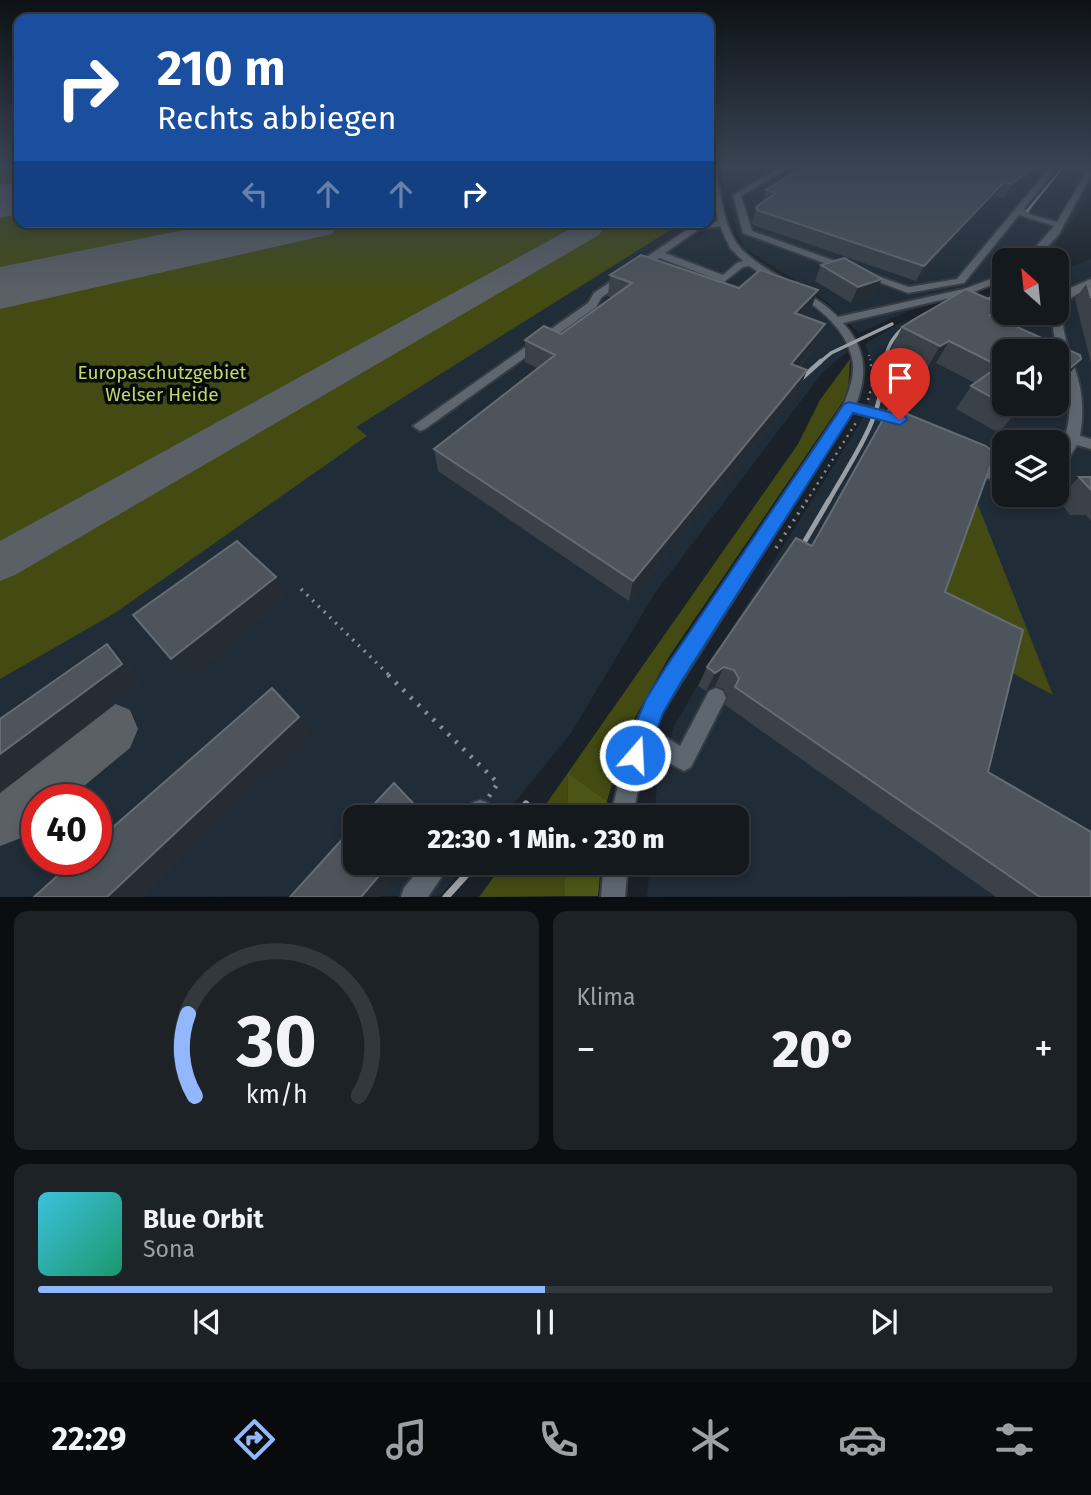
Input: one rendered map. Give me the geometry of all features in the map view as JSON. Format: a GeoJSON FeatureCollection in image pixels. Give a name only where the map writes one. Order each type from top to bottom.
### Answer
{"type":"FeatureCollection","features":[{"type":"Feature","properties":{"kind":"street"},"geometry":{"type":"LineString","coordinates":[[623,805],[642,732],[673,674],[856,410],[860,365],[855,347],[828,317],[734,246],[721,208]]}},
{"type":"Feature","properties":{"kind":"street"},"geometry":{"type":"LineString","coordinates":[[741,208],[748,233],[908,290],[960,281],[1020,208]]}},
{"type":"Feature","properties":{"kind":"street"},"geometry":{"type":"LineString","coordinates":[[1040,248],[1059,225],[1069,208]]}},
{"type":"Feature","properties":{"kind":"street"},"geometry":{"type":"LineString","coordinates":[[1027,211],[1023,215],[1059,225]]}},
{"type":"Feature","properties":{"kind":"street"},"geometry":{"type":"LineString","coordinates":[[714,225],[724,223]]}},
{"type":"Feature","properties":{"kind":"street"},"geometry":{"type":"LineString","coordinates":[[420,426],[592,305],[598,295],[695,228]]}},
{"type":"Feature","properties":{"kind":"street"},"geometry":{"type":"LineString","coordinates":[[658,254],[724,279],[740,265],[752,262]]}},
{"type":"Feature","properties":{"kind":"street"},"geometry":{"type":"LineString","coordinates":[[828,317],[967,291],[992,281]]}},
{"type":"Feature","properties":{"kind":"street"},"geometry":{"type":"LineString","coordinates":[[1069,447],[1074,439],[1076,395],[1058,326],[1060,304],[1071,292],[1091,282]]}},
{"type":"Feature","properties":{"kind":"street"},"geometry":{"type":"LineString","coordinates":[[856,410],[917,424]]}},
{"type":"Feature","properties":{"kind":"street"},"geometry":{"type":"LineString","coordinates":[[1074,439],[1091,444]]}},
{"type":"Feature","properties":{"kind":"street"},"geometry":{"type":"LineString","coordinates":[[964,452],[992,474]]}},
{"type":"Feature","properties":{"kind":"street"},"geometry":{"type":"LineString","coordinates":[[642,732],[653,743],[684,760],[716,698]]}},
{"type":"Feature","properties":{"kind":"street"},"geometry":{"type":"LineString","coordinates":[[413,897],[430,875]]}},
{"type":"Feature","properties":{"kind":"street"},"geometry":{"type":"LineString","coordinates":[[613,897],[615,875]]}},
{"type":"Feature","properties":{"kind":"path"},"geometry":{"type":"LineString","coordinates":[[775,549],[874,378],[871,359],[866,351]]}},
{"type":"Feature","properties":{"kind":"path"},"geometry":{"type":"LineString","coordinates":[[301,589],[498,783],[483,805]]}},
{"type":"Feature","properties":{"kind":"shaded area"},"geometry":{"type":"Polygon","coordinates":[[[0,208],[14,208],[14,228],[714,228],[714,212],[719,213],[717,226],[728,247],[746,262],[798,295],[833,323],[848,351],[823,372],[655,593],[571,733],[513,805],[343,805],[343,875],[457,875],[440,896],[0,897],[0,208]]]}},
{"type":"Feature","properties":{"kind":"shaded area"},"geometry":{"type":"Polygon","coordinates":[[[731,208],[1081,208],[1055,245],[1062,248],[992,248],[992,287],[909,311],[859,333],[810,290],[746,249],[739,238],[731,208]]]}},
{"type":"Feature","properties":{"kind":"shaded area"},"geometry":{"type":"Polygon","coordinates":[[[1091,259],[1091,284],[1072,293],[1091,296],[1091,896],[647,897],[649,875],[749,875],[749,805],[655,805],[658,774],[674,726],[862,420],[877,377],[865,344],[896,325],[992,293],[992,326],[1069,326],[1069,267],[1091,259]]]}},
{"type":"Feature","properties":{"kind":"green space","name":"Europaschutzgebiet Welser Heide"},"geometry":{"type":"Polygon","coordinates":[[[0,208],[14,208],[14,228],[673,228],[356,427],[367,436],[115,613],[0,679],[0,208]]]}},
{"type":"Feature","properties":{"kind":"green space"},"geometry":{"type":"Polygon","coordinates":[[[850,359],[848,394],[670,655],[628,730],[607,801],[568,775],[567,805],[545,805],[798,444],[820,400],[850,359]]]}},
{"type":"Feature","properties":{"kind":"green space"},"geometry":{"type":"Polygon","coordinates":[[[969,482],[1053,695],[807,563],[969,482]]]}},
{"type":"Feature","properties":{"kind":"green space"},"geometry":{"type":"Polygon","coordinates":[[[568,774],[607,801],[607,805],[567,805],[568,774]]]}},
{"type":"Feature","properties":{"kind":"green space"},"geometry":{"type":"Polygon","coordinates":[[[495,875],[565,875],[565,896],[479,897],[495,875]]]}},
{"type":"Feature","properties":{"kind":"green space"},"geometry":{"type":"Polygon","coordinates":[[[565,875],[600,875],[598,896],[565,896],[565,875]]]}},
{"type":"Feature","properties":{"kind":"building"},"geometry":{"type":"Polygon","coordinates":[[[756,208],[979,208],[924,266],[756,208]]]}},
{"type":"Feature","properties":{"kind":"building"},"geometry":{"type":"Polygon","coordinates":[[[641,255],[739,288],[760,270],[818,290],[795,313],[825,324],[791,364],[807,370],[633,581],[434,449],[555,355],[525,340],[544,326],[561,334],[632,283],[610,275],[641,255]]]}},
{"type":"Feature","properties":{"kind":"building"},"geometry":{"type":"Polygon","coordinates":[[[844,258],[882,279],[858,287],[821,265],[844,258]]]}},
{"type":"Feature","properties":{"kind":"building"},"geometry":{"type":"Polygon","coordinates":[[[966,289],[992,301],[992,326],[1015,326],[1044,339],[992,339],[992,362],[949,341],[940,346],[902,327],[966,289]]]}},
{"type":"Feature","properties":{"kind":"building"},"geometry":{"type":"Polygon","coordinates":[[[1069,350],[1080,355],[1081,359],[1069,369],[1069,350]]]}},
{"type":"Feature","properties":{"kind":"building"},"geometry":{"type":"Polygon","coordinates":[[[992,371],[992,397],[971,386],[992,371]]]}},
{"type":"Feature","properties":{"kind":"building"},"geometry":{"type":"Polygon","coordinates":[[[890,407],[992,451],[992,461],[945,592],[1023,630],[988,772],[1091,832],[1091,897],[1040,897],[735,687],[739,679],[734,670],[724,667],[715,673],[707,667],[796,538],[812,546],[890,407]]]}},
{"type":"Feature","properties":{"kind":"building"},"geometry":{"type":"Polygon","coordinates":[[[1079,477],[1091,477],[1091,490],[1079,477]]]}},
{"type":"Feature","properties":{"kind":"building"},"geometry":{"type":"Polygon","coordinates":[[[237,541],[276,577],[171,659],[133,615],[237,541]]]}},
{"type":"Feature","properties":{"kind":"building"},"geometry":{"type":"Polygon","coordinates":[[[107,644],[122,664],[0,754],[0,719],[107,644]]]}},
{"type":"Feature","properties":{"kind":"building"},"geometry":{"type":"Polygon","coordinates":[[[272,688],[299,717],[107,897],[34,897],[58,875],[112,875],[112,828],[272,688]]]}},
{"type":"Feature","properties":{"kind":"building"},"geometry":{"type":"Polygon","coordinates":[[[394,783],[415,805],[373,805],[394,783]]]}},
{"type":"Feature","properties":{"kind":"building"},"geometry":{"type":"Polygon","coordinates":[[[343,838],[343,875],[380,875],[361,897],[290,897],[343,838]]]}},
{"type":"Feature","properties":{"kind":"taxiway"},"geometry":{"type":"LineString","coordinates":[[0,562],[592,228]]}},
{"type":"Feature","properties":{"kind":"taxiway"},"geometry":{"type":"LineString","coordinates":[[0,817],[111,729]]}},
{"type":"Feature","properties":{"kind":"runway"},"geometry":{"type":"LineString","coordinates":[[0,288],[283,228]]}},
{"type":"Feature","properties":{"kind":"railway"},"geometry":{"type":"LineString","coordinates":[[1027,211],[1030,208]]}},
{"type":"Feature","properties":{"kind":"railway"},"geometry":{"type":"LineString","coordinates":[[972,310],[992,298]]}},
{"type":"Feature","properties":{"kind":"railway"},"geometry":{"type":"LineString","coordinates":[[885,363],[887,352],[898,333],[915,320],[945,304]]}},
{"type":"Feature","properties":{"kind":"railway"},"geometry":{"type":"LineString","coordinates":[[819,363],[831,353],[892,324]]}},
{"type":"Feature","properties":{"kind":"railway"},"geometry":{"type":"LineString","coordinates":[[792,387],[821,361]]}},
{"type":"Feature","properties":{"kind":"railway"},"geometry":{"type":"LineString","coordinates":[[828,502],[873,419],[883,382],[885,361]]}},
{"type":"Feature","properties":{"kind":"railway"},"geometry":{"type":"LineString","coordinates":[[795,558],[829,500]]}},
{"type":"Feature","properties":{"kind":"railway"},"geometry":{"type":"LineString","coordinates":[[446,897],[466,875]]}},
{"type":"Feature","properties":{"kind":"route"},"geometry":{"type":"LineString","coordinates":[[635,755],[642,732],[673,674],[849,407],[900,420]]}}]}
